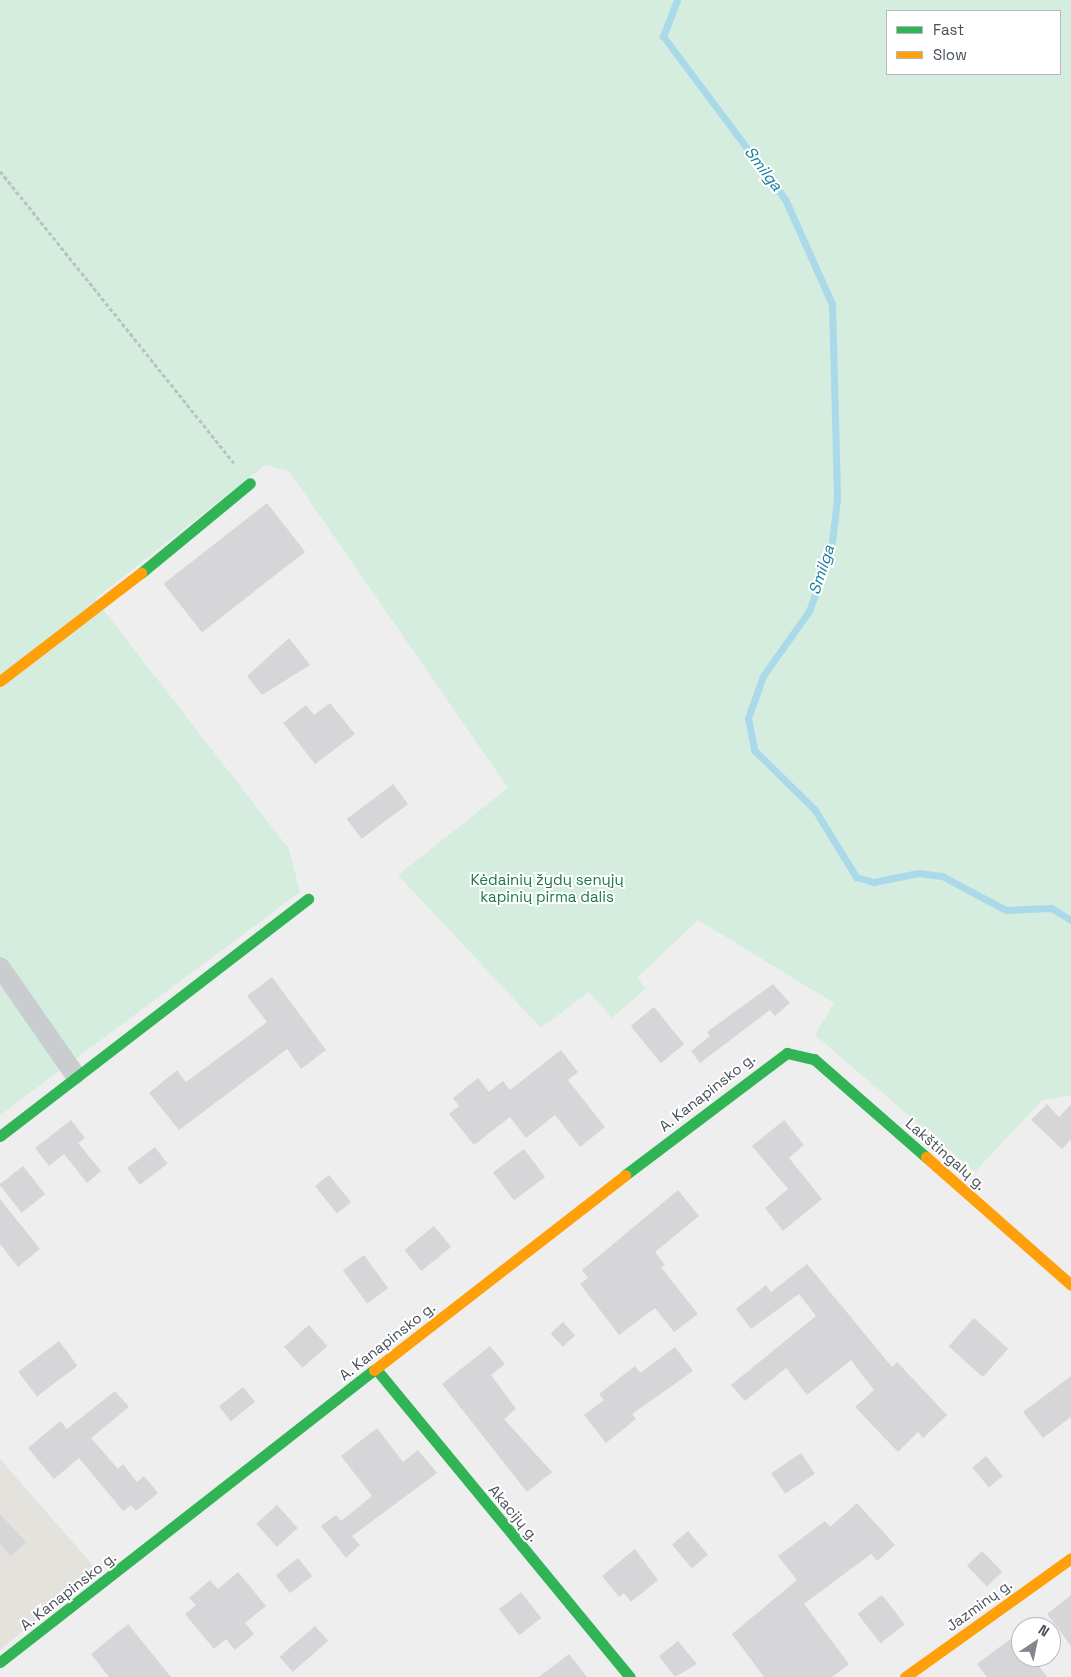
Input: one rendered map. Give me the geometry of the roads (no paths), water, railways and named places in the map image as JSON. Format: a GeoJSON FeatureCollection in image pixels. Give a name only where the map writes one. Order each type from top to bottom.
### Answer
{"type":"FeatureCollection","features":[{"type":"Feature","properties":{"kind":"street"},"geometry":{"type":"LineString","coordinates":[[0,680],[123,588],[250,483]]}},
{"type":"Feature","properties":{"kind":"street"},"geometry":{"type":"LineString","coordinates":[[0,1136],[75,1075],[308,899]]}},
{"type":"Feature","properties":{"kind":"street"},"geometry":{"type":"LineString","coordinates":[[0,967],[75,1075]]}},
{"type":"Feature","properties":{"kind":"street","name":"Lakštingalų g."},"geometry":{"type":"LineString","coordinates":[[797,1052],[814,1059],[1071,1285]]}},
{"type":"Feature","properties":{"kind":"street","name":"A. Kanapinsko g."},"geometry":{"type":"LineString","coordinates":[[0,1662],[771,1061],[797,1052]]}},
{"type":"Feature","properties":{"kind":"street","name":"Akacijų g."},"geometry":{"type":"LineString","coordinates":[[376,1369],[630,1677]]}},
{"type":"Feature","properties":{"kind":"street","name":"Jazminų g."},"geometry":{"type":"LineString","coordinates":[[904,1677],[1071,1558]]}},
{"type":"Feature","properties":{"kind":"waterway","name":"Smilga"},"geometry":{"type":"LineString","coordinates":[[677,0],[663,36],[785,199],[832,304],[837,499],[831,550],[809,611],[763,676],[748,718],[754,750],[815,810],[856,877],[874,882],[918,873],[942,876],[1006,910],[1051,908],[1071,920]]}},
{"type":"Feature","properties":{"kind":"park label","name":"Kėdainių žydų senųjų kapinių pirma dalis"},"geometry":{"type":"Point","coordinates":[547,888]}}]}
